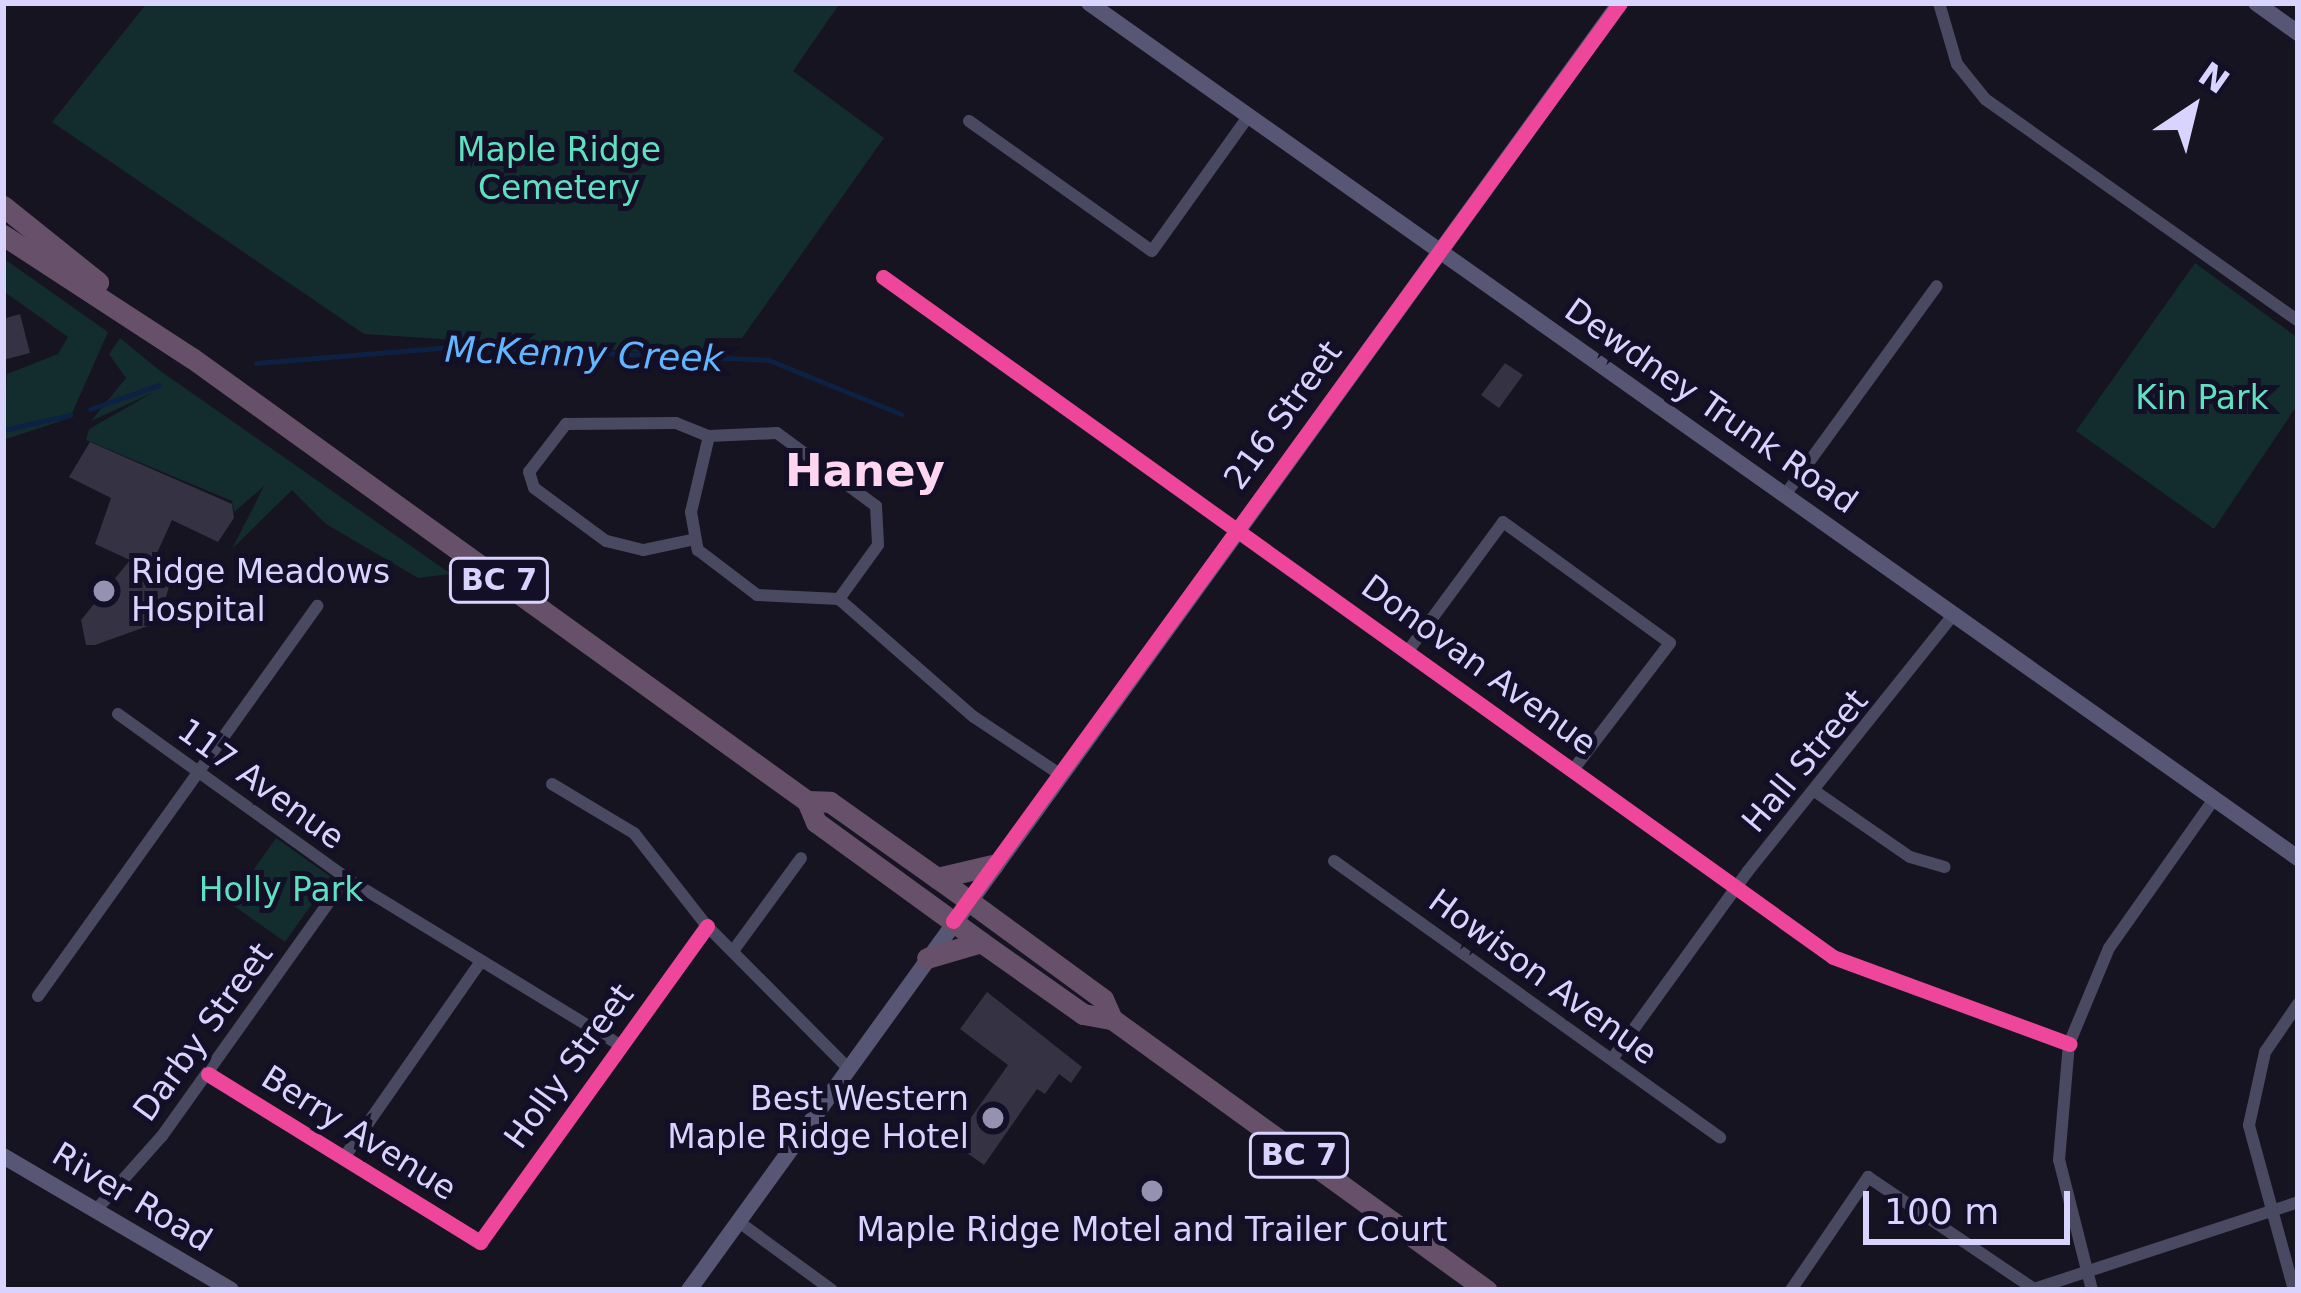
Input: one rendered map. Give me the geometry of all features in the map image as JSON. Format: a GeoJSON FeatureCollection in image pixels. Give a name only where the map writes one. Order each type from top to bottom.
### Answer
{"type":"FeatureCollection","features":[{"type":"Feature","properties":{"kind":"highway","name":"BC 7"},"geometry":{"type":"LineString","coordinates":[[3,206],[192,358]]}},
{"type":"Feature","properties":{"kind":"highway","name":"BC 7"},"geometry":{"type":"LineString","coordinates":[[3,235],[192,358],[807,800],[830,802],[1103,999],[1112,1019]]}},
{"type":"Feature","properties":{"kind":"highway","name":"BC 7"},"geometry":{"type":"LineString","coordinates":[[807,800],[816,822],[981,942],[1083,1014],[1112,1019],[1486,1290]]}},
{"type":"Feature","properties":{"kind":"highway"},"geometry":{"type":"LineString","coordinates":[[937,878],[993,866]]}},
{"type":"Feature","properties":{"kind":"highway"},"geometry":{"type":"LineString","coordinates":[[927,958],[981,942]]}},
{"type":"Feature","properties":{"kind":"main road","name":"Dewdney Trunk Road"},"geometry":{"type":"LineString","coordinates":[[1089,3],[2298,859]]}},
{"type":"Feature","properties":{"kind":"main road","name":"216 Street"},"geometry":{"type":"LineString","coordinates":[[689,1290],[1058,773],[1620,3]]}},
{"type":"Feature","properties":{"kind":"main road"},"geometry":{"type":"LineString","coordinates":[[2256,3],[2298,33]]}},
{"type":"Feature","properties":{"kind":"main road","name":"River Road"},"geometry":{"type":"LineString","coordinates":[[3,1156],[231,1290]]}},
{"type":"Feature","properties":{"kind":"street"},"geometry":{"type":"LineString","coordinates":[[1939,3],[1957,64],[1985,99],[2294,315]]}},
{"type":"Feature","properties":{"kind":"street"},"geometry":{"type":"LineString","coordinates":[[969,121],[1152,251],[1248,117]]}},
{"type":"Feature","properties":{"kind":"street","name":"Donovan Avenue"},"geometry":{"type":"LineString","coordinates":[[884,277],[1855,970],[2068,1044]]}},
{"type":"Feature","properties":{"kind":"street"},"geometry":{"type":"LineString","coordinates":[[1785,495],[1936,286]]}},
{"type":"Feature","properties":{"kind":"street"},"geometry":{"type":"LineString","coordinates":[[691,540],[643,550],[606,541],[534,488],[529,472],[566,424],[676,423],[709,436],[777,433],[876,506],[878,545],[839,599]]}},
{"type":"Feature","properties":{"kind":"street"},"geometry":{"type":"LineString","coordinates":[[691,540],[709,436]]}},
{"type":"Feature","properties":{"kind":"street"},"geometry":{"type":"LineString","coordinates":[[1408,651],[1503,522],[1670,644],[1573,770]]}},
{"type":"Feature","properties":{"kind":"street"},"geometry":{"type":"LineString","coordinates":[[691,540],[757,595],[839,599],[974,717],[1058,773]]}},
{"type":"Feature","properties":{"kind":"street"},"geometry":{"type":"LineString","coordinates":[[38,996],[317,606]]}},
{"type":"Feature","properties":{"kind":"street","name":"Hall Street"},"geometry":{"type":"LineString","coordinates":[[1612,1059],[1736,888],[1954,614]]}},
{"type":"Feature","properties":{"kind":"street","name":"117 Avenue"},"geometry":{"type":"LineString","coordinates":[[118,714],[346,878],[620,1046]]}},
{"type":"Feature","properties":{"kind":"street"},"geometry":{"type":"LineString","coordinates":[[551,784],[634,833],[707,926],[848,1068]]}},
{"type":"Feature","properties":{"kind":"street"},"geometry":{"type":"LineString","coordinates":[[1816,792],[1910,857],[1945,867]]}},
{"type":"Feature","properties":{"kind":"street"},"geometry":{"type":"LineString","coordinates":[[2092,1290],[2059,1160],[2068,1044],[2109,948],[2214,799]]}},
{"type":"Feature","properties":{"kind":"street"},"geometry":{"type":"LineString","coordinates":[[734,951],[800,858]]}},
{"type":"Feature","properties":{"kind":"street","name":"Howison Avenue"},"geometry":{"type":"LineString","coordinates":[[1334,861],[1720,1137]]}},
{"type":"Feature","properties":{"kind":"street","name":"Darby Street"},"geometry":{"type":"LineString","coordinates":[[96,1210],[208,1075],[346,878]]}},
{"type":"Feature","properties":{"kind":"street","name":"Holly Street"},"geometry":{"type":"LineString","coordinates":[[480,1242],[707,926]]}},
{"type":"Feature","properties":{"kind":"street"},"geometry":{"type":"LineString","coordinates":[[343,1159],[481,961]]}},
{"type":"Feature","properties":{"kind":"street"},"geometry":{"type":"LineString","coordinates":[[2294,1290],[2268,1212],[2250,1106],[2265,1052],[2298,1004]]}},
{"type":"Feature","properties":{"kind":"street","name":"Berry Avenue"},"geometry":{"type":"LineString","coordinates":[[208,1075],[480,1242]]}},
{"type":"Feature","properties":{"kind":"street"},"geometry":{"type":"LineString","coordinates":[[1791,1290],[1868,1177],[2023,1287],[2086,1272],[2298,1202]]}},
{"type":"Feature","properties":{"kind":"street"},"geometry":{"type":"LineString","coordinates":[[739,1222],[832,1290]]}},
{"type":"Feature","properties":{"kind":"green space","name":"Maple Ridge Cemetery"},"geometry":{"type":"Polygon","coordinates":[[[147,3],[840,3],[793,71],[884,138],[742,338],[708,338],[711,349],[675,354],[364,334],[52,122],[147,3]]]}},
{"type":"Feature","properties":{"kind":"green space"},"geometry":{"type":"Polygon","coordinates":[[[3,258],[108,332],[70,418],[3,440],[7,374],[58,354],[68,337],[3,291],[3,258]]]}},
{"type":"Feature","properties":{"kind":"green space","name":"Kin Park"},"geometry":{"type":"Polygon","coordinates":[[[2195,263],[2298,338],[2298,404],[2214,529],[2076,431],[2195,263]]]}},
{"type":"Feature","properties":{"kind":"green space"},"geometry":{"type":"Polygon","coordinates":[[[120,338],[451,574],[418,578],[326,524],[292,490],[232,549],[264,486],[234,512],[232,501],[86,440],[89,429],[154,392],[91,421],[126,378],[109,354],[120,338]]]}},
{"type":"Feature","properties":{"kind":"green space","name":"Holly Park"},"geometry":{"type":"Polygon","coordinates":[[[276,838],[331,877],[285,942],[230,903],[276,838]]]}},
{"type":"Feature","properties":{"kind":"building"},"geometry":{"type":"Polygon","coordinates":[[[20,314],[30,353],[3,360],[3,319],[20,314]]]}},
{"type":"Feature","properties":{"kind":"building"},"geometry":{"type":"Polygon","coordinates":[[[1505,363],[1523,375],[1499,408],[1481,395],[1505,363]]]}},
{"type":"Feature","properties":{"kind":"building"},"geometry":{"type":"Polygon","coordinates":[[[90,442],[232,504],[234,518],[218,542],[172,520],[152,564],[176,565],[163,606],[148,626],[95,645],[86,645],[81,620],[130,560],[95,544],[111,498],[69,477],[90,442]]]}},
{"type":"Feature","properties":{"kind":"building","name":"Best Western Maple Ridge Hotel"},"geometry":{"type":"Polygon","coordinates":[[[987,992],[1082,1067],[1071,1083],[1059,1074],[1045,1094],[1037,1089],[984,1165],[953,1143],[1008,1065],[960,1029],[987,992]]]}},
{"type":"Feature","properties":{"kind":"waterway","name":"McKenny Creek"},"geometry":{"type":"LineString","coordinates":[[256,363],[450,347],[769,360],[901,414]]}},
{"type":"Feature","properties":{"kind":"waterway","name":"McKenny Creek"},"geometry":{"type":"LineString","coordinates":[[90,409],[159,385]]}},
{"type":"Feature","properties":{"kind":"waterway","name":"McKenny Creek"},"geometry":{"type":"LineString","coordinates":[[3,430],[70,415]]}},
{"type":"Feature","properties":{"kind":"cycle path"},"geometry":{"type":"LineString","coordinates":[[953,921],[1620,3]]}},
{"type":"Feature","properties":{"kind":"cycle path"},"geometry":{"type":"LineString","coordinates":[[883,277],[1833,957],[2069,1044]]}},
{"type":"Feature","properties":{"kind":"cycle path"},"geometry":{"type":"LineString","coordinates":[[208,1074],[480,1242],[707,926]]}},
{"type":"Feature","properties":{"kind":"place","name":"Ridge Meadows Hospital"},"geometry":{"type":"Point","coordinates":[104,591]}},
{"type":"Feature","properties":{"kind":"place","name":"Best Western Maple Ridge Hotel"},"geometry":{"type":"Point","coordinates":[993,1118]}},
{"type":"Feature","properties":{"kind":"place","name":"Maple Ridge Motel and Trailer Court"},"geometry":{"type":"Point","coordinates":[1152,1191]}},
{"type":"Feature","properties":{"kind":"district","name":"Haney"},"geometry":{"type":"Point","coordinates":[865,471]}}]}
